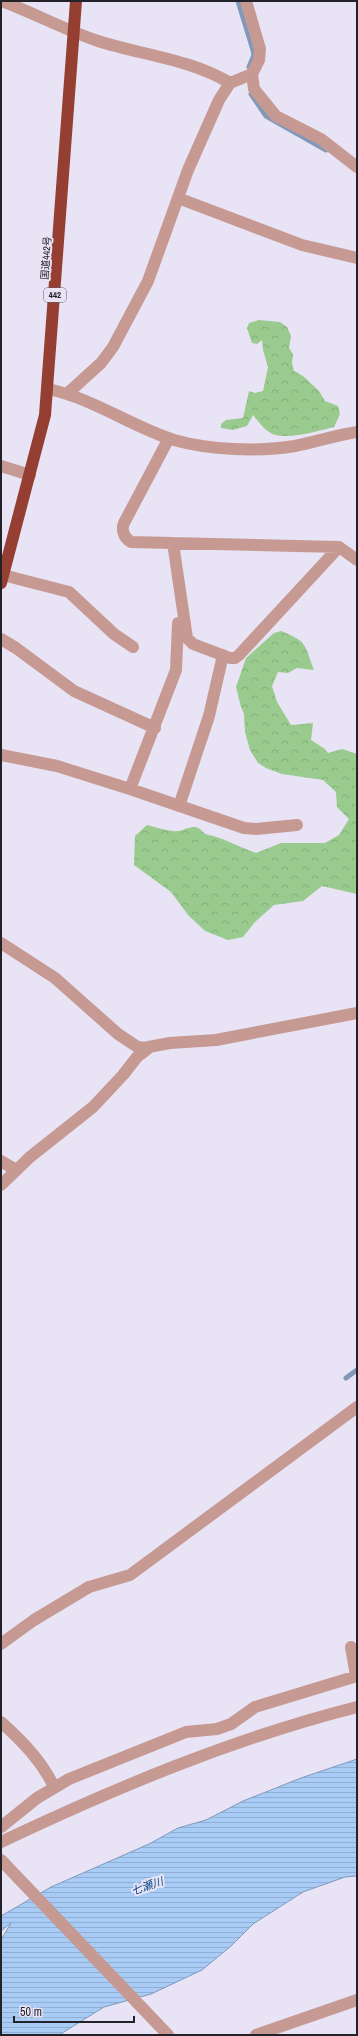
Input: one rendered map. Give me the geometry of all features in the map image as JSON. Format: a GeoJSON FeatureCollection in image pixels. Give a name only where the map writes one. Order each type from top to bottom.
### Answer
{"type":"FeatureCollection","features":[{"type":"Feature","properties":{"kind":"highway","name":"国道442号"},"geometry":{"type":"LineString","coordinates":[[2,579],[45,415],[76,1]]}},
{"type":"Feature","properties":{"kind":"street"},"geometry":{"type":"LineString","coordinates":[[2,1],[117,47],[198,67],[230,83]]}},
{"type":"Feature","properties":{"kind":"street"},"geometry":{"type":"LineString","coordinates":[[246,1],[260,49],[259,60],[252,74],[254,89],[273,113],[321,139],[357,167]]}},
{"type":"Feature","properties":{"kind":"street"},"geometry":{"type":"LineString","coordinates":[[68,394],[101,363],[113,347],[148,281],[178,198],[211,116],[219,100],[230,83],[252,74]]}},
{"type":"Feature","properties":{"kind":"street"},"geometry":{"type":"LineString","coordinates":[[178,198],[302,245],[357,258]]}},
{"type":"Feature","properties":{"kind":"street"},"geometry":{"type":"LineString","coordinates":[[48,389],[68,394],[169,438],[195,444],[230,448],[271,448],[295,446],[357,432]]}},
{"type":"Feature","properties":{"kind":"street"},"geometry":{"type":"LineString","coordinates":[[169,438],[123,527],[127,540],[131,542],[339,547],[357,560]]}},
{"type":"Feature","properties":{"kind":"street"},"geometry":{"type":"LineString","coordinates":[[1,466],[30,475]]}},
{"type":"Feature","properties":{"kind":"street"},"geometry":{"type":"LineString","coordinates":[[173,543],[185,633],[190,642],[235,658],[339,547]]}},
{"type":"Feature","properties":{"kind":"street"},"geometry":{"type":"LineString","coordinates":[[2,579],[69,592],[114,634],[133,647]]}},
{"type":"Feature","properties":{"kind":"street"},"geometry":{"type":"LineString","coordinates":[[130,789],[155,728],[176,670],[178,618],[182,613]]}},
{"type":"Feature","properties":{"kind":"street"},"geometry":{"type":"LineString","coordinates":[[1,639],[16,648],[74,691],[155,728]]}},
{"type":"Feature","properties":{"kind":"street"},"geometry":{"type":"LineString","coordinates":[[179,806],[209,716],[224,655]]}},
{"type":"Feature","properties":{"kind":"street"},"geometry":{"type":"LineString","coordinates":[[1,755],[57,766],[244,828],[256,829],[297,825]]}},
{"type":"Feature","properties":{"kind":"street"},"geometry":{"type":"LineString","coordinates":[[1,943],[62,984],[126,1040],[136,1046],[150,1047],[170,1043],[216,1040],[357,1013]]}},
{"type":"Feature","properties":{"kind":"street"},"geometry":{"type":"LineString","coordinates":[[1,1185],[16,1170],[89,1110],[115,1084],[137,1057],[150,1047]]}},
{"type":"Feature","properties":{"kind":"street"},"geometry":{"type":"LineString","coordinates":[[1,1161],[16,1170]]}},
{"type":"Feature","properties":{"kind":"street"},"geometry":{"type":"LineString","coordinates":[[1,1644],[34,1620],[78,1593],[100,1582],[130,1574],[357,1407]]}},
{"type":"Feature","properties":{"kind":"street"},"geometry":{"type":"LineString","coordinates":[[1,1827],[37,1798],[54,1787],[175,1736],[190,1731],[217,1729],[234,1723],[246,1712],[255,1707],[356,1676],[351,1647]]}},
{"type":"Feature","properties":{"kind":"street"},"geometry":{"type":"LineString","coordinates":[[1,1842],[64,1812],[178,1766],[262,1736],[357,1707]]}},
{"type":"Feature","properties":{"kind":"street"},"geometry":{"type":"LineString","coordinates":[[1,1722],[45,1769],[54,1787]]}},
{"type":"Feature","properties":{"kind":"street"},"geometry":{"type":"LineString","coordinates":[[1,1860],[168,2035]]}},
{"type":"Feature","properties":{"kind":"street"},"geometry":{"type":"LineString","coordinates":[[256,2035],[357,2000]]}},
{"type":"Feature","properties":{"kind":"green space"},"geometry":{"type":"Polygon","coordinates":[[[259,320],[280,322],[287,327],[291,336],[289,348],[293,354],[292,363],[294,371],[303,376],[319,391],[325,401],[338,406],[340,414],[334,427],[305,434],[282,436],[269,432],[253,415],[247,426],[233,430],[221,428],[221,424],[226,420],[243,418],[249,391],[255,393],[263,391],[268,367],[262,340],[257,344],[252,343],[247,328],[249,323],[259,320]]]}},
{"type":"Feature","properties":{"kind":"green space"},"geometry":{"type":"Polygon","coordinates":[[[281,631],[301,641],[306,649],[314,670],[297,668],[288,673],[278,672],[272,686],[277,702],[291,725],[313,723],[311,740],[325,749],[328,753],[342,749],[357,754],[357,894],[322,886],[303,901],[274,905],[255,922],[243,937],[228,940],[205,931],[188,915],[171,892],[134,865],[135,836],[147,825],[173,831],[197,827],[205,834],[256,853],[281,843],[325,843],[339,835],[349,819],[337,807],[336,792],[323,780],[282,774],[266,768],[258,763],[250,750],[245,732],[244,714],[236,687],[246,658],[274,633],[281,631]]]}},
{"type":"Feature","properties":{"kind":"water","name":"七瀬川"},"geometry":{"type":"Polygon","coordinates":[[[357,1759],[357,1876],[345,1877],[303,1892],[253,1924],[231,1946],[202,1970],[151,1994],[104,2007],[59,2035],[1,2035],[1,1940],[11,1923],[1,1931],[1,1916],[51,1887],[149,1844],[178,1828],[206,1820],[243,1801],[301,1778],[357,1759]]]}},
{"type":"Feature","properties":{"kind":"waterway"},"geometry":{"type":"LineString","coordinates":[[238,1],[254,55],[249,67]]}},
{"type":"Feature","properties":{"kind":"waterway"},"geometry":{"type":"LineString","coordinates":[[251,94],[266,116],[326,150]]}},
{"type":"Feature","properties":{"kind":"waterway"},"geometry":{"type":"LineString","coordinates":[[346,1378],[357,1370]]}}]}
